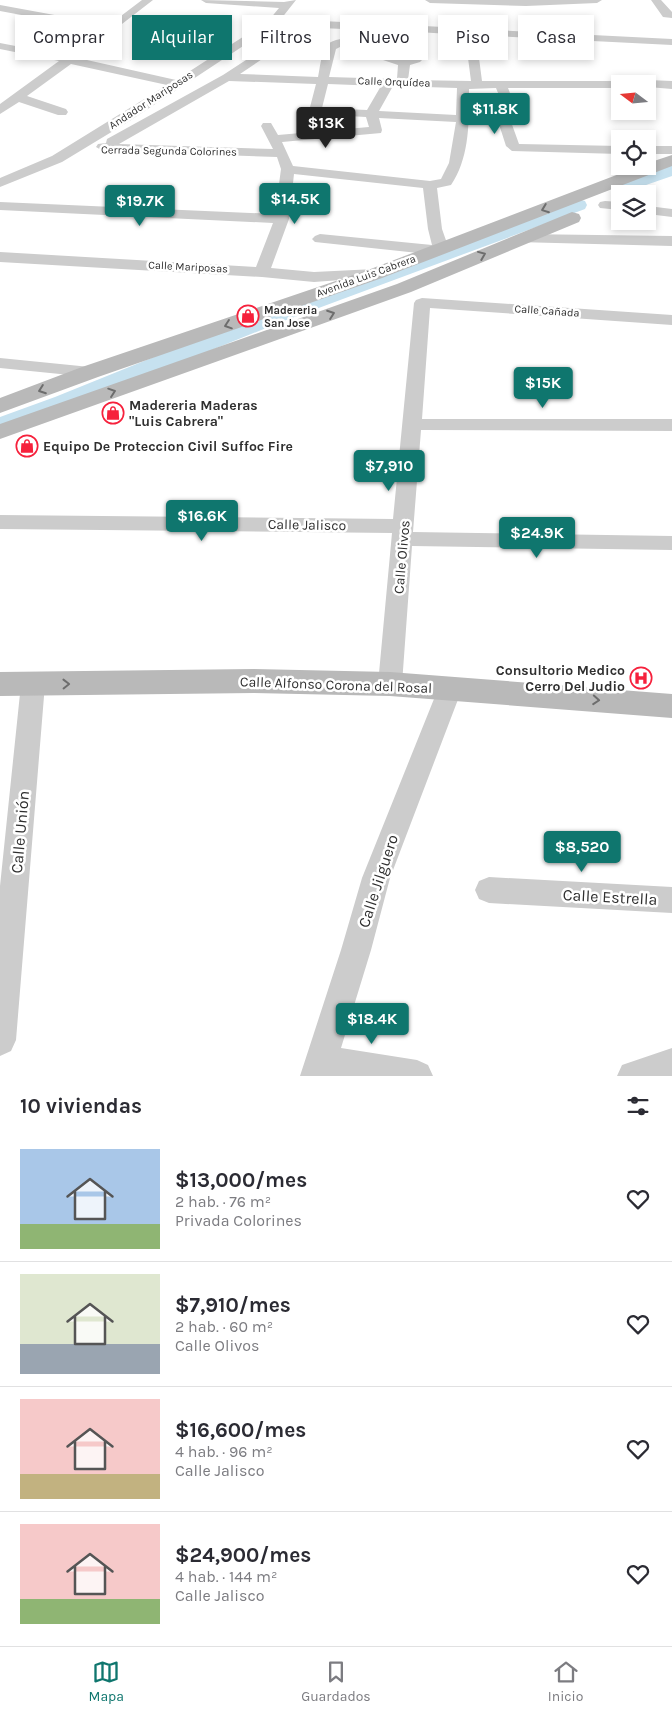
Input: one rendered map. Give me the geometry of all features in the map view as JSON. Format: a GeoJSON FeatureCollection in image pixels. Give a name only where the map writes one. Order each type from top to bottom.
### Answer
{"type":"FeatureCollection","features":[{"type":"Feature","properties":{"kind":"street"},"geometry":{"type":"LineString","coordinates":[[3,8],[24,0]]}},
{"type":"Feature","properties":{"kind":"street"},"geometry":{"type":"LineString","coordinates":[[122,19],[148,0]]}},
{"type":"Feature","properties":{"kind":"street"},"geometry":{"type":"LineString","coordinates":[[206,0],[289,2]]}},
{"type":"Feature","properties":{"kind":"street"},"geometry":{"type":"LineString","coordinates":[[432,0],[527,9],[597,0]]}},
{"type":"Feature","properties":{"kind":"street"},"geometry":{"type":"LineString","coordinates":[[656,0],[667,15],[672,15]]}},
{"type":"Feature","properties":{"kind":"street","name":"Andador Mariposas"},"geometry":{"type":"LineString","coordinates":[[279,15],[289,2]]}},
{"type":"Feature","properties":{"kind":"street"},"geometry":{"type":"LineString","coordinates":[[465,2],[468,15]]}},
{"type":"Feature","properties":{"kind":"street"},"geometry":{"type":"LineString","coordinates":[[3,8],[40,15]]}},
{"type":"Feature","properties":{"kind":"street"},"geometry":{"type":"LineString","coordinates":[[594,38],[672,42]]}},
{"type":"Feature","properties":{"kind":"street","name":"Andador Mariposas"},"geometry":{"type":"LineString","coordinates":[[0,183],[57,159],[242,41]]}},
{"type":"Feature","properties":{"kind":"street"},"geometry":{"type":"LineString","coordinates":[[416,60],[404,63],[382,56],[361,45],[347,42],[336,43],[332,47],[315,110],[463,119]]}},
{"type":"Feature","properties":{"kind":"street"},"geometry":{"type":"LineString","coordinates":[[0,46],[15,49]]}},
{"type":"Feature","properties":{"kind":"street"},"geometry":{"type":"LineString","coordinates":[[2,106],[70,60],[177,84]]}},
{"type":"Feature","properties":{"kind":"street","name":"Andador Mariposas"},"geometry":{"type":"LineString","coordinates":[[103,147],[252,60]]}},
{"type":"Feature","properties":{"kind":"street"},"geometry":{"type":"LineString","coordinates":[[288,169],[430,185],[442,184],[449,180],[454,168],[470,85],[470,60]]}},
{"type":"Feature","properties":{"kind":"street"},"geometry":{"type":"LineString","coordinates":[[209,62],[240,68]]}},
{"type":"Feature","properties":{"kind":"street"},"geometry":{"type":"LineString","coordinates":[[371,114],[396,83],[404,63]]}},
{"type":"Feature","properties":{"kind":"street","name":"Calle Orquídea"},"geometry":{"type":"LineString","coordinates":[[227,76],[470,85],[611,84]]}},
{"type":"Feature","properties":{"kind":"street"},"geometry":{"type":"LineString","coordinates":[[656,84],[672,85]]}},
{"type":"Feature","properties":{"kind":"street"},"geometry":{"type":"LineString","coordinates":[[501,85],[511,111],[503,116],[513,146],[528,149],[611,150]]}},
{"type":"Feature","properties":{"kind":"street"},"geometry":{"type":"LineString","coordinates":[[17,97],[62,112]]}},
{"type":"Feature","properties":{"kind":"street"},"geometry":{"type":"LineString","coordinates":[[274,139],[376,130],[371,114]]}},
{"type":"Feature","properties":{"kind":"street"},"geometry":{"type":"LineString","coordinates":[[262,272],[282,219],[288,169],[282,153],[267,126]]}},
{"type":"Feature","properties":{"kind":"street","name":"Cerrada Segunda Colorines"},"geometry":{"type":"LineString","coordinates":[[57,159],[103,147],[282,153]]}},
{"type":"Feature","properties":{"kind":"street"},"geometry":{"type":"LineString","coordinates":[[656,150],[672,150]]}},
{"type":"Feature","properties":{"kind":"street","name":"Avenida Luis Cabrera"},"geometry":{"type":"LineString","coordinates":[[634,185],[672,160]]}},
{"type":"Feature","properties":{"kind":"street"},"geometry":{"type":"LineString","coordinates":[[320,239],[439,250],[430,185]]}},
{"type":"Feature","properties":{"kind":"street","name":"Avenida Luis Cabrera"},"geometry":{"type":"LineString","coordinates":[[0,406],[90,372],[375,274],[579,196],[611,198]]}},
{"type":"Feature","properties":{"kind":"street","name":"Avenida Luis Cabrera"},"geometry":{"type":"LineString","coordinates":[[0,432],[404,288],[611,199]]}},
{"type":"Feature","properties":{"kind":"street"},"geometry":{"type":"LineString","coordinates":[[0,206],[282,219]]}},
{"type":"Feature","properties":{"kind":"street"},"geometry":{"type":"LineString","coordinates":[[656,211],[672,212]]}},
{"type":"Feature","properties":{"kind":"street"},"geometry":{"type":"LineString","coordinates":[[522,239],[672,242]]}},
{"type":"Feature","properties":{"kind":"street","name":"Calle Mariposas"},"geometry":{"type":"LineString","coordinates":[[0,257],[322,277],[375,274]]}},
{"type":"Feature","properties":{"kind":"street"},"geometry":{"type":"LineString","coordinates":[[404,288],[422,303]]}},
{"type":"Feature","properties":{"kind":"street","name":"Calle Cañada"},"geometry":{"type":"LineString","coordinates":[[422,303],[672,320]]}},
{"type":"Feature","properties":{"kind":"street","name":"Calle Olivos"},"geometry":{"type":"LineString","coordinates":[[390,684],[422,303]]}},
{"type":"Feature","properties":{"kind":"street"},"geometry":{"type":"LineString","coordinates":[[0,363],[90,372]]}},
{"type":"Feature","properties":{"kind":"street"},"geometry":{"type":"LineString","coordinates":[[412,424],[527,426],[672,425]]}},
{"type":"Feature","properties":{"kind":"street","name":"Calle Jalisco"},"geometry":{"type":"LineString","coordinates":[[0,522],[404,533],[672,543]]}},
{"type":"Feature","properties":{"kind":"street","name":"Calle Alfonso Corona del Rosal"},"geometry":{"type":"LineString","coordinates":[[0,684],[254,680],[390,684],[672,706]]}},
{"type":"Feature","properties":{"kind":"street","name":"Calle Unión"},"geometry":{"type":"LineString","coordinates":[[0,1040],[33,684]]}},
{"type":"Feature","properties":{"kind":"street","name":"Calle Jilguero"},"geometry":{"type":"LineString","coordinates":[[318,1069],[376,878],[450,689]]}},
{"type":"Feature","properties":{"kind":"street","name":"Calle Estrella"},"geometry":{"type":"LineString","coordinates":[[489,890],[672,900]]}},
{"type":"Feature","properties":{"kind":"street"},"geometry":{"type":"LineString","coordinates":[[633,1076],[672,1064]]}},
{"type":"Feature","properties":{"kind":"street"},"geometry":{"type":"LineString","coordinates":[[318,1069],[417,1076]]}},
{"type":"Feature","properties":{"kind":"waterway"},"geometry":{"type":"LineString","coordinates":[[631,185],[672,170]]}},
{"type":"Feature","properties":{"kind":"waterway"},"geometry":{"type":"LineString","coordinates":[[0,425],[63,402],[273,317],[578,205]]}},
{"type":"Feature","properties":{"kind":"place","name":"Madereria San Jose"},"geometry":{"type":"Point","coordinates":[248,316]}},
{"type":"Feature","properties":{"kind":"place","name":"Madereria Maderas \"Luis Cabrera\""},"geometry":{"type":"Point","coordinates":[113,413]}},
{"type":"Feature","properties":{"kind":"place","name":"Equipo De Proteccion Civil Suffoc Fire"},"geometry":{"type":"Point","coordinates":[27,446]}},
{"type":"Feature","properties":{"kind":"place","name":"Consultorio Medico Cerro Del Judio"},"geometry":{"type":"Point","coordinates":[641,678]}}]}
